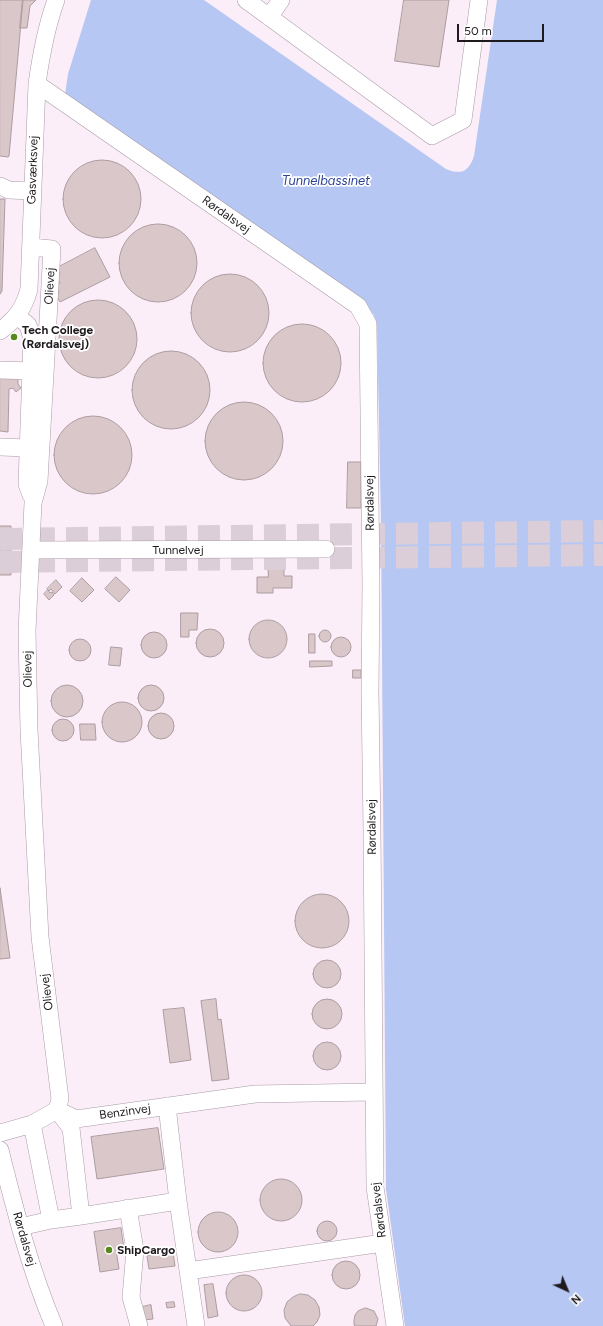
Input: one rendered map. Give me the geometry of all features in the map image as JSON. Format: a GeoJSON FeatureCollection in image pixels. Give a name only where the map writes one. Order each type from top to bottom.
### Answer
{"type":"FeatureCollection","features":[{"type":"Feature","properties":{"kind":"street","name":"Gasværksvej"},"geometry":{"type":"LineString","coordinates":[[0,331],[17,316],[25,303],[29,289],[37,84],[42,52],[50,17],[56,0]]}},
{"type":"Feature","properties":{"kind":"street"},"geometry":{"type":"LineString","coordinates":[[246,0],[432,136],[464,120],[479,0]]}},
{"type":"Feature","properties":{"kind":"street"},"geometry":{"type":"LineString","coordinates":[[269,17],[281,0]]}},
{"type":"Feature","properties":{"kind":"street","name":"Rørdalsvej"},"geometry":{"type":"LineString","coordinates":[[37,84],[358,306],[368,324],[375,1187],[395,1326]]}},
{"type":"Feature","properties":{"kind":"street"},"geometry":{"type":"LineString","coordinates":[[0,186],[8,190],[32,191]]}},
{"type":"Feature","properties":{"kind":"street","name":"Olievej"},"geometry":{"type":"LineString","coordinates":[[31,247],[52,249],[39,481],[33,503],[27,631],[30,746],[40,937],[60,1099],[57,1110]]}},
{"type":"Feature","properties":{"kind":"street"},"geometry":{"type":"LineString","coordinates":[[17,316],[28,325],[32,339],[27,484],[33,503]]}},
{"type":"Feature","properties":{"kind":"street"},"geometry":{"type":"LineString","coordinates":[[0,370],[32,371]]}},
{"type":"Feature","properties":{"kind":"street"},"geometry":{"type":"LineString","coordinates":[[0,447],[28,448]]}},
{"type":"Feature","properties":{"kind":"street","name":"Tunnelvej"},"geometry":{"type":"LineString","coordinates":[[31,550],[326,549]]}},
{"type":"Feature","properties":{"kind":"street","name":"Benzinvej"},"geometry":{"type":"LineString","coordinates":[[57,1110],[76,1119],[255,1094],[374,1092]]}},
{"type":"Feature","properties":{"kind":"street"},"geometry":{"type":"LineString","coordinates":[[167,1106],[178,1201],[196,1326]]}},
{"type":"Feature","properties":{"kind":"street"},"geometry":{"type":"LineString","coordinates":[[0,1133],[32,1124],[57,1110],[71,1128],[81,1216]]}},
{"type":"Feature","properties":{"kind":"street"},"geometry":{"type":"LineString","coordinates":[[32,1124],[51,1220]]}},
{"type":"Feature","properties":{"kind":"street","name":"Rørdalsvej"},"geometry":{"type":"LineString","coordinates":[[0,1150],[20,1227],[39,1290],[54,1326]]}},
{"type":"Feature","properties":{"kind":"street"},"geometry":{"type":"LineString","coordinates":[[20,1227],[51,1220],[178,1201]]}},
{"type":"Feature","properties":{"kind":"street"},"geometry":{"type":"LineString","coordinates":[[128,1208],[135,1250],[131,1297],[139,1326]]}},
{"type":"Feature","properties":{"kind":"street"},"geometry":{"type":"LineString","coordinates":[[188,1271],[383,1243]]}},
{"type":"Feature","properties":{"kind":"water","name":"Tunnelbassinet"},"geometry":{"type":"Polygon","coordinates":[[[91,0],[204,0],[446,169],[460,172],[464,171],[470,166],[474,156],[497,0],[603,0],[603,1326],[405,1326],[386,1189],[381,521],[377,324],[374,315],[365,305],[65,95],[68,74],[91,0]]]}},
{"type":"Feature","properties":{"kind":"building"},"geometry":{"type":"Polygon","coordinates":[[[0,0],[23,0],[8,157],[0,156],[0,0]]]}},
{"type":"Feature","properties":{"kind":"building"},"geometry":{"type":"Polygon","coordinates":[[[23,0],[36,0],[30,6],[27,28],[20,28],[23,0]]]}},
{"type":"Feature","properties":{"kind":"building"},"geometry":{"type":"Polygon","coordinates":[[[404,0],[449,0],[439,67],[395,61],[404,0]]]}},
{"type":"Feature","properties":{"kind":"building"},"geometry":{"type":"Polygon","coordinates":[[[102,160],[117,163],[130,171],[138,184],[141,199],[138,214],[130,227],[117,235],[102,238],[87,235],[74,227],[66,214],[63,199],[66,184],[74,171],[87,163],[102,160]]]}},
{"type":"Feature","properties":{"kind":"building"},"geometry":{"type":"Polygon","coordinates":[[[0,199],[5,199],[2,291],[0,294],[0,199]]]}},
{"type":"Feature","properties":{"kind":"building"},"geometry":{"type":"Polygon","coordinates":[[[158,224],[173,227],[186,235],[194,248],[197,263],[194,278],[186,291],[173,299],[158,302],[143,299],[130,291],[122,278],[119,263],[122,248],[130,235],[143,227],[158,224]]]}},
{"type":"Feature","properties":{"kind":"building"},"geometry":{"type":"Polygon","coordinates":[[[95,248],[110,277],[60,302],[56,295],[59,293],[56,286],[60,283],[56,276],[60,274],[57,268],[95,248]]]}},
{"type":"Feature","properties":{"kind":"building"},"geometry":{"type":"Polygon","coordinates":[[[230,274],[245,277],[258,285],[266,298],[269,313],[266,328],[258,341],[245,349],[230,352],[215,349],[202,341],[194,328],[191,313],[194,298],[202,285],[215,277],[230,274]]]}},
{"type":"Feature","properties":{"kind":"building"},"geometry":{"type":"Polygon","coordinates":[[[98,300],[113,303],[126,311],[134,324],[137,339],[134,354],[126,367],[113,375],[98,378],[83,375],[70,367],[62,354],[59,339],[62,324],[70,311],[83,303],[98,300]]]}},
{"type":"Feature","properties":{"kind":"building"},"geometry":{"type":"Polygon","coordinates":[[[302,324],[317,327],[330,335],[338,348],[341,363],[338,378],[330,391],[317,399],[302,402],[287,399],[274,391],[266,378],[263,363],[266,348],[274,335],[287,327],[302,324]]]}},
{"type":"Feature","properties":{"kind":"building"},"geometry":{"type":"Polygon","coordinates":[[[171,351],[186,354],[199,362],[207,375],[210,390],[207,405],[199,418],[186,426],[171,429],[156,426],[143,418],[135,405],[132,390],[135,375],[143,362],[156,354],[171,351]]]}},
{"type":"Feature","properties":{"kind":"building"},"geometry":{"type":"Polygon","coordinates":[[[0,371],[18,377],[18,384],[21,388],[16,392],[13,388],[9,389],[8,432],[0,431],[0,371]]]}},
{"type":"Feature","properties":{"kind":"building"},"geometry":{"type":"Polygon","coordinates":[[[244,402],[259,405],[272,413],[280,426],[283,441],[280,456],[272,469],[259,477],[244,480],[229,477],[216,469],[208,456],[205,441],[208,426],[216,413],[229,405],[244,402]]]}},
{"type":"Feature","properties":{"kind":"building"},"geometry":{"type":"Polygon","coordinates":[[[93,416],[108,419],[121,427],[129,440],[132,455],[129,470],[121,483],[108,491],[93,494],[78,491],[65,483],[57,470],[54,455],[57,440],[65,427],[78,419],[93,416]]]}},
{"type":"Feature","properties":{"kind":"building"},"geometry":{"type":"Polygon","coordinates":[[[348,462],[361,462],[361,508],[347,508],[348,462]]]}},
{"type":"Feature","properties":{"kind":"building"},"geometry":{"type":"Polygon","coordinates":[[[0,526],[11,526],[11,575],[0,575],[0,526]]]}},
{"type":"Feature","properties":{"kind":"building"},"geometry":{"type":"Polygon","coordinates":[[[268,560],[284,560],[284,576],[292,576],[292,588],[273,588],[273,593],[257,593],[257,577],[268,577],[268,560]]]}},
{"type":"Feature","properties":{"kind":"building"},"geometry":{"type":"Polygon","coordinates":[[[116,577],[130,590],[119,602],[105,589],[116,577]]]}},
{"type":"Feature","properties":{"kind":"building"},"geometry":{"type":"Polygon","coordinates":[[[82,578],[94,590],[82,602],[70,591],[82,578]]]}},
{"type":"Feature","properties":{"kind":"building"},"geometry":{"type":"Polygon","coordinates":[[[56,580],[62,587],[55,594],[51,589],[49,591],[47,589],[56,580]]]}},
{"type":"Feature","properties":{"kind":"building"},"geometry":{"type":"Polygon","coordinates":[[[48,590],[54,595],[49,600],[44,594],[48,590]]]}},
{"type":"Feature","properties":{"kind":"building"},"geometry":{"type":"Polygon","coordinates":[[[181,613],[198,613],[197,630],[189,630],[189,637],[181,637],[181,613]]]}},
{"type":"Feature","properties":{"kind":"building"},"geometry":{"type":"Polygon","coordinates":[[[264,620],[272,620],[279,623],[284,628],[287,639],[284,650],[279,655],[272,658],[264,658],[257,655],[252,650],[249,643],[249,635],[252,628],[257,623],[264,620]]]}},
{"type":"Feature","properties":{"kind":"building"},"geometry":{"type":"Polygon","coordinates":[[[210,629],[220,633],[224,643],[220,653],[210,657],[200,653],[196,643],[200,633],[210,629]]]}},
{"type":"Feature","properties":{"kind":"building"},"geometry":{"type":"Polygon","coordinates":[[[325,630],[329,632],[331,636],[329,640],[325,642],[321,640],[319,636],[321,632],[325,630]]]}},
{"type":"Feature","properties":{"kind":"building"},"geometry":{"type":"Polygon","coordinates":[[[154,632],[163,636],[167,645],[163,654],[154,658],[145,654],[141,645],[145,636],[154,632]]]}},
{"type":"Feature","properties":{"kind":"building"},"geometry":{"type":"Polygon","coordinates":[[[309,634],[315,634],[315,653],[309,653],[309,634]]]}},
{"type":"Feature","properties":{"kind":"building"},"geometry":{"type":"Polygon","coordinates":[[[341,637],[348,640],[351,647],[348,654],[341,657],[334,654],[331,647],[334,640],[341,637]]]}},
{"type":"Feature","properties":{"kind":"building"},"geometry":{"type":"Polygon","coordinates":[[[80,639],[88,642],[91,650],[88,658],[80,661],[72,658],[69,650],[72,642],[80,639]]]}},
{"type":"Feature","properties":{"kind":"building"},"geometry":{"type":"Polygon","coordinates":[[[111,647],[122,648],[120,666],[109,665],[111,647]]]}},
{"type":"Feature","properties":{"kind":"building"},"geometry":{"type":"Polygon","coordinates":[[[310,661],[332,661],[332,666],[310,667],[310,661]]]}},
{"type":"Feature","properties":{"kind":"building"},"geometry":{"type":"Polygon","coordinates":[[[353,670],[361,670],[361,678],[353,678],[353,670]]]}},
{"type":"Feature","properties":{"kind":"building"},"geometry":{"type":"Polygon","coordinates":[[[64,685],[70,685],[80,692],[83,701],[82,707],[76,714],[70,717],[64,717],[54,710],[51,704],[51,698],[58,688],[64,685]]]}},
{"type":"Feature","properties":{"kind":"building"},"geometry":{"type":"Polygon","coordinates":[[[151,685],[160,689],[164,698],[160,707],[151,711],[142,707],[138,698],[142,689],[151,685]]]}},
{"type":"Feature","properties":{"kind":"building"},"geometry":{"type":"Polygon","coordinates":[[[126,702],[133,705],[139,711],[142,722],[141,730],[133,739],[126,742],[118,742],[111,739],[103,730],[102,718],[105,711],[114,703],[126,702]]]}},
{"type":"Feature","properties":{"kind":"building"},"geometry":{"type":"Polygon","coordinates":[[[161,713],[170,717],[174,726],[170,735],[161,739],[152,735],[148,726],[152,717],[161,713]]]}},
{"type":"Feature","properties":{"kind":"building"},"geometry":{"type":"Polygon","coordinates":[[[63,719],[71,722],[74,730],[71,738],[63,741],[55,738],[52,730],[55,722],[63,719]]]}},
{"type":"Feature","properties":{"kind":"building"},"geometry":{"type":"Polygon","coordinates":[[[80,724],[95,724],[96,740],[81,740],[80,724]]]}},
{"type":"Feature","properties":{"kind":"building"},"geometry":{"type":"Polygon","coordinates":[[[0,888],[10,958],[0,959],[0,888]]]}},
{"type":"Feature","properties":{"kind":"building"},"geometry":{"type":"Polygon","coordinates":[[[322,894],[332,896],[341,902],[347,911],[349,921],[347,931],[341,940],[332,946],[322,948],[312,946],[303,940],[297,931],[295,921],[297,911],[303,902],[312,896],[322,894]]]}},
{"type":"Feature","properties":{"kind":"building"},"geometry":{"type":"Polygon","coordinates":[[[327,960],[337,964],[341,974],[337,984],[327,988],[317,984],[313,974],[317,964],[327,960]]]}},
{"type":"Feature","properties":{"kind":"building"},"geometry":{"type":"Polygon","coordinates":[[[216,999],[218,1020],[221,1019],[229,1079],[212,1081],[201,1001],[216,999]]]}},
{"type":"Feature","properties":{"kind":"building"},"geometry":{"type":"Polygon","coordinates":[[[327,999],[333,1000],[341,1008],[341,1020],[333,1028],[327,1029],[321,1028],[313,1020],[312,1014],[313,1008],[321,1000],[327,999]]]}},
{"type":"Feature","properties":{"kind":"building"},"geometry":{"type":"Polygon","coordinates":[[[184,1008],[191,1060],[170,1063],[163,1010],[184,1008]]]}},
{"type":"Feature","properties":{"kind":"building"},"geometry":{"type":"Polygon","coordinates":[[[327,1042],[337,1046],[341,1056],[337,1066],[327,1070],[317,1066],[313,1056],[317,1046],[327,1042]]]}},
{"type":"Feature","properties":{"kind":"building"},"geometry":{"type":"Polygon","coordinates":[[[158,1128],[164,1169],[97,1179],[91,1137],[158,1128]]]}},
{"type":"Feature","properties":{"kind":"building"},"geometry":{"type":"Polygon","coordinates":[[[277,1179],[285,1179],[293,1182],[299,1188],[302,1200],[299,1212],[293,1218],[285,1221],[277,1221],[269,1218],[263,1212],[260,1204],[260,1196],[263,1188],[269,1182],[277,1179]]]}},
{"type":"Feature","properties":{"kind":"building"},"geometry":{"type":"Polygon","coordinates":[[[222,1212],[229,1215],[235,1221],[238,1232],[237,1240],[229,1249],[222,1252],[214,1252],[207,1249],[199,1240],[198,1228],[201,1221],[210,1213],[222,1212]]]}},
{"type":"Feature","properties":{"kind":"building"},"geometry":{"type":"Polygon","coordinates":[[[327,1221],[334,1224],[337,1231],[334,1238],[327,1241],[320,1238],[317,1231],[320,1224],[327,1221]]]}},
{"type":"Feature","properties":{"kind":"building","name":"ShipCargo"},"geometry":{"type":"Polygon","coordinates":[[[121,1228],[124,1249],[116,1250],[119,1269],[100,1272],[94,1232],[121,1228]]]}},
{"type":"Feature","properties":{"kind":"building"},"geometry":{"type":"Polygon","coordinates":[[[173,1252],[175,1266],[149,1269],[147,1256],[173,1252]]]}},
{"type":"Feature","properties":{"kind":"building"},"geometry":{"type":"Polygon","coordinates":[[[346,1261],[356,1265],[360,1275],[356,1285],[346,1289],[336,1285],[332,1275],[336,1265],[346,1261]]]}},
{"type":"Feature","properties":{"kind":"building"},"geometry":{"type":"Polygon","coordinates":[[[244,1275],[254,1278],[259,1283],[262,1293],[259,1303],[254,1308],[244,1311],[234,1308],[229,1303],[226,1293],[229,1283],[234,1278],[244,1275]]]}},
{"type":"Feature","properties":{"kind":"building"},"geometry":{"type":"Polygon","coordinates":[[[213,1284],[218,1316],[208,1318],[204,1285],[213,1284]]]}},
{"type":"Feature","properties":{"kind":"building"},"geometry":{"type":"Polygon","coordinates":[[[300,1294],[308,1295],[315,1300],[319,1307],[320,1315],[317,1322],[313,1326],[291,1326],[285,1318],[284,1310],[287,1302],[300,1294]]]}},
{"type":"Feature","properties":{"kind":"building"},"geometry":{"type":"Polygon","coordinates":[[[174,1302],[175,1307],[167,1308],[166,1303],[174,1302]]]}},
{"type":"Feature","properties":{"kind":"building"},"geometry":{"type":"Polygon","coordinates":[[[151,1305],[153,1319],[144,1320],[142,1307],[151,1305]]]}},
{"type":"Feature","properties":{"kind":"building"},"geometry":{"type":"Polygon","coordinates":[[[366,1308],[374,1311],[378,1319],[376,1326],[355,1326],[355,1315],[358,1311],[366,1308]]]}},
{"type":"Feature","properties":{"kind":"tunnel"},"geometry":{"type":"LineString","coordinates":[[0,539],[603,531]]}},
{"type":"Feature","properties":{"kind":"tunnel"},"geometry":{"type":"LineString","coordinates":[[0,562],[603,555]]}},
{"type":"Feature","properties":{"kind":"place","name":"Tech College (Rørdalsvej)"},"geometry":{"type":"Point","coordinates":[14,337]}},
{"type":"Feature","properties":{"kind":"place","name":"ShipCargo"},"geometry":{"type":"Point","coordinates":[109,1250]}}]}
